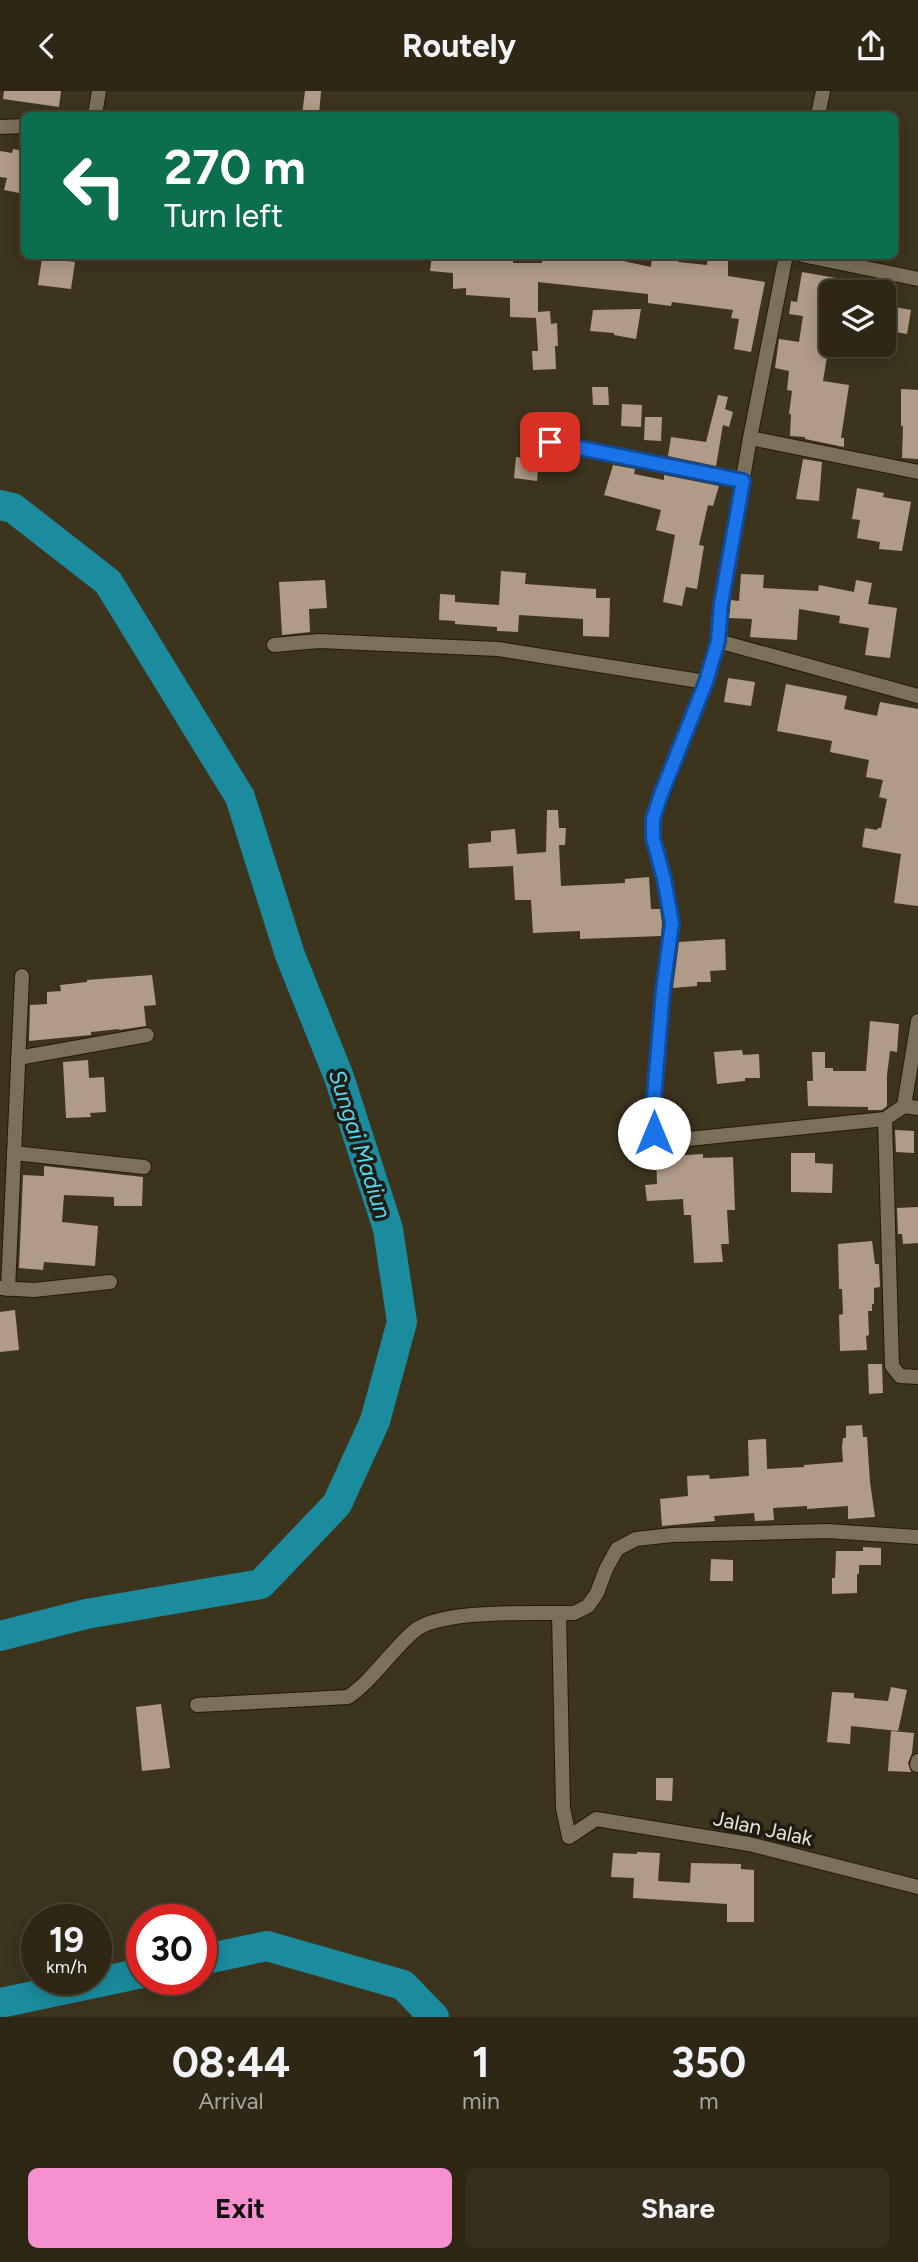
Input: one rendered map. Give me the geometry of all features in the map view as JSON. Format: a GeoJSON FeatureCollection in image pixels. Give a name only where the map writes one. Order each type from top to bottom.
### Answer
{"type":"FeatureCollection","features":[{"type":"Feature","properties":{"kind":"street"},"geometry":{"type":"LineString","coordinates":[[96,112],[99,91]]}},
{"type":"Feature","properties":{"kind":"street"},"geometry":{"type":"LineString","coordinates":[[819,112],[824,91]]}},
{"type":"Feature","properties":{"kind":"street"},"geometry":{"type":"LineString","coordinates":[[0,127],[21,126]]}},
{"type":"Feature","properties":{"kind":"street"},"geometry":{"type":"LineString","coordinates":[[785,259],[750,437],[721,604],[718,641],[706,682],[653,819],[653,838],[672,923],[663,990],[652,1122],[654,1133],[660,1139],[669,1141],[885,1119],[911,1107],[918,1021]]}},
{"type":"Feature","properties":{"kind":"street"},"geometry":{"type":"LineString","coordinates":[[821,259],[918,279]]}},
{"type":"Feature","properties":{"kind":"street"},"geometry":{"type":"LineString","coordinates":[[750,437],[918,472]]}},
{"type":"Feature","properties":{"kind":"street"},"geometry":{"type":"LineString","coordinates":[[550,442],[743,481]]}},
{"type":"Feature","properties":{"kind":"street"},"geometry":{"type":"LineString","coordinates":[[274,645],[318,641],[498,649],[706,682]]}},
{"type":"Feature","properties":{"kind":"street"},"geometry":{"type":"LineString","coordinates":[[718,641],[918,697]]}},
{"type":"Feature","properties":{"kind":"street"},"geometry":{"type":"LineString","coordinates":[[22,976],[14,1153],[4,1289],[34,1290],[110,1282]]}},
{"type":"Feature","properties":{"kind":"street"},"geometry":{"type":"LineString","coordinates":[[18,1058],[147,1035]]}},
{"type":"Feature","properties":{"kind":"street"},"geometry":{"type":"LineString","coordinates":[[885,1119],[892,1366],[895,1372],[904,1378],[918,1377]]}},
{"type":"Feature","properties":{"kind":"street"},"geometry":{"type":"LineString","coordinates":[[14,1153],[144,1167]]}},
{"type":"Feature","properties":{"kind":"street"},"geometry":{"type":"LineString","coordinates":[[197,1705],[348,1697],[360,1688],[415,1630],[428,1623],[457,1616],[574,1613],[588,1607],[617,1549],[636,1539],[673,1535],[827,1531],[918,1537]]}},
{"type":"Feature","properties":{"kind":"street","name":"Jalan Jalak"},"geometry":{"type":"LineString","coordinates":[[559,1613],[563,1808],[569,1837],[596,1819],[750,1844],[918,1887]]}},
{"type":"Feature","properties":{"kind":"building"},"geometry":{"type":"Polygon","coordinates":[[[4,91],[61,91],[59,107],[3,99],[4,91]]]}},
{"type":"Feature","properties":{"kind":"building"},"geometry":{"type":"Polygon","coordinates":[[[305,91],[321,91],[319,112],[302,112],[305,91]]]}},
{"type":"Feature","properties":{"kind":"building"},"geometry":{"type":"Polygon","coordinates":[[[13,149],[21,150],[21,193],[4,190],[7,178],[0,177],[0,151],[12,153],[13,149]]]}},
{"type":"Feature","properties":{"kind":"building"},"geometry":{"type":"Polygon","coordinates":[[[42,259],[75,262],[71,289],[38,285],[42,259]]]}},
{"type":"Feature","properties":{"kind":"building"},"geometry":{"type":"Polygon","coordinates":[[[432,259],[514,259],[513,263],[542,263],[542,259],[623,259],[651,267],[652,259],[679,259],[678,262],[707,265],[708,259],[728,259],[728,276],[765,282],[751,352],[734,349],[739,319],[731,318],[733,310],[672,302],[671,306],[648,303],[648,294],[538,282],[538,312],[550,311],[551,324],[557,323],[558,346],[555,346],[556,369],[533,370],[532,351],[538,351],[536,318],[510,317],[510,298],[466,295],[466,288],[453,289],[453,273],[430,271],[432,259]]]}},
{"type":"Feature","properties":{"kind":"building"},"geometry":{"type":"Polygon","coordinates":[[[802,272],[836,278],[819,280],[819,357],[827,357],[823,381],[849,385],[841,438],[844,438],[844,447],[790,436],[792,391],[787,390],[789,371],[775,368],[779,339],[799,342],[803,316],[789,314],[791,301],[797,302],[802,272]]]}},
{"type":"Feature","properties":{"kind":"building"},"geometry":{"type":"Polygon","coordinates":[[[896,307],[911,310],[907,334],[896,332],[896,307]]]}},
{"type":"Feature","properties":{"kind":"building"},"geometry":{"type":"Polygon","coordinates":[[[641,309],[636,339],[614,333],[590,331],[593,310],[641,309]]]}},
{"type":"Feature","properties":{"kind":"building"},"geometry":{"type":"Polygon","coordinates":[[[592,387],[608,387],[609,405],[593,405],[592,387]]]}},
{"type":"Feature","properties":{"kind":"building"},"geometry":{"type":"Polygon","coordinates":[[[901,389],[918,390],[918,459],[902,458],[901,389]]]}},
{"type":"Feature","properties":{"kind":"building"},"geometry":{"type":"Polygon","coordinates":[[[718,395],[728,397],[725,409],[733,412],[729,427],[723,425],[716,466],[668,456],[671,437],[706,442],[718,395]]]}},
{"type":"Feature","properties":{"kind":"building"},"geometry":{"type":"Polygon","coordinates":[[[622,404],[642,405],[641,427],[621,426],[622,404]]]}},
{"type":"Feature","properties":{"kind":"building"},"geometry":{"type":"Polygon","coordinates":[[[645,417],[662,417],[661,441],[644,440],[645,417]]]}},
{"type":"Feature","properties":{"kind":"building"},"geometry":{"type":"Polygon","coordinates":[[[516,457],[539,460],[537,481],[514,478],[516,457]]]}},
{"type":"Feature","properties":{"kind":"building"},"geometry":{"type":"Polygon","coordinates":[[[803,459],[822,462],[819,501],[796,499],[803,459]]]}},
{"type":"Feature","properties":{"kind":"building"},"geometry":{"type":"Polygon","coordinates":[[[613,465],[635,469],[634,474],[664,480],[664,475],[719,486],[713,506],[708,505],[699,545],[704,546],[697,589],[686,587],[682,606],[663,602],[675,535],[656,530],[661,510],[604,495],[613,465]]]}},
{"type":"Feature","properties":{"kind":"building"},"geometry":{"type":"Polygon","coordinates":[[[857,488],[884,493],[883,497],[911,502],[902,551],[879,549],[880,542],[857,538],[860,520],[852,519],[857,488]]]}},
{"type":"Feature","properties":{"kind":"building"},"geometry":{"type":"Polygon","coordinates":[[[501,571],[526,573],[525,584],[596,589],[596,598],[610,598],[609,637],[583,636],[583,619],[519,615],[518,632],[497,631],[497,627],[439,620],[440,594],[455,595],[455,602],[499,605],[501,571]]]}},
{"type":"Feature","properties":{"kind":"building"},"geometry":{"type":"Polygon","coordinates":[[[741,574],[764,575],[763,588],[818,591],[819,585],[854,592],[856,580],[872,583],[868,604],[897,608],[890,658],[865,655],[869,628],[839,623],[840,616],[799,609],[797,640],[750,637],[752,619],[729,618],[731,600],[739,601],[741,574]]]}},
{"type":"Feature","properties":{"kind":"building"},"geometry":{"type":"Polygon","coordinates":[[[325,580],[327,608],[309,609],[310,632],[282,635],[279,582],[325,580]]]}},
{"type":"Feature","properties":{"kind":"building"},"geometry":{"type":"Polygon","coordinates":[[[728,678],[755,682],[751,706],[724,702],[728,678]]]}},
{"type":"Feature","properties":{"kind":"building"},"geometry":{"type":"Polygon","coordinates":[[[786,684],[847,696],[844,709],[877,716],[880,702],[918,709],[918,906],[894,903],[901,854],[862,847],[865,828],[881,828],[887,799],[879,797],[883,780],[866,777],[869,760],[830,752],[832,741],[777,731],[786,684]]]}},
{"type":"Feature","properties":{"kind":"building"},"geometry":{"type":"Polygon","coordinates":[[[547,810],[558,810],[559,828],[566,828],[565,845],[559,845],[561,886],[625,883],[625,879],[649,877],[651,909],[660,909],[661,936],[580,939],[580,931],[533,933],[531,900],[515,900],[513,866],[469,868],[468,844],[491,842],[491,831],[515,829],[517,854],[546,852],[547,810]]]}},
{"type":"Feature","properties":{"kind":"building"},"geometry":{"type":"Polygon","coordinates":[[[725,939],[726,970],[710,971],[711,982],[697,982],[697,986],[673,988],[679,942],[725,939]]]}},
{"type":"Feature","properties":{"kind":"building"},"geometry":{"type":"Polygon","coordinates":[[[152,975],[156,1005],[144,1006],[146,1026],[29,1041],[30,1005],[47,1004],[47,992],[61,991],[60,985],[152,975]]]}},
{"type":"Feature","properties":{"kind":"building"},"geometry":{"type":"Polygon","coordinates":[[[870,1021],[899,1024],[897,1052],[890,1051],[887,1106],[882,1110],[868,1110],[868,1107],[808,1106],[807,1081],[813,1081],[812,1052],[825,1052],[825,1068],[833,1068],[833,1071],[866,1071],[870,1021]]]}},
{"type":"Feature","properties":{"kind":"building"},"geometry":{"type":"Polygon","coordinates":[[[742,1050],[743,1055],[759,1054],[760,1078],[717,1084],[714,1052],[742,1050]]]}},
{"type":"Feature","properties":{"kind":"building"},"geometry":{"type":"Polygon","coordinates":[[[88,1060],[89,1078],[104,1077],[106,1112],[90,1113],[91,1117],[66,1118],[63,1062],[88,1060]]]}},
{"type":"Feature","properties":{"kind":"building"},"geometry":{"type":"Polygon","coordinates":[[[895,1130],[914,1131],[914,1153],[896,1152],[895,1130]]]}},
{"type":"Feature","properties":{"kind":"building"},"geometry":{"type":"Polygon","coordinates":[[[791,1153],[815,1153],[815,1163],[833,1164],[832,1193],[791,1192],[791,1153]]]}},
{"type":"Feature","properties":{"kind":"building"},"geometry":{"type":"Polygon","coordinates":[[[703,1154],[703,1158],[733,1157],[735,1210],[727,1210],[729,1244],[721,1244],[723,1262],[694,1263],[691,1215],[684,1215],[683,1199],[647,1201],[645,1185],[657,1184],[656,1157],[703,1154]]]}},
{"type":"Feature","properties":{"kind":"building"},"geometry":{"type":"Polygon","coordinates":[[[44,1166],[143,1177],[142,1206],[114,1206],[114,1197],[64,1195],[62,1222],[98,1226],[95,1266],[44,1262],[43,1270],[19,1268],[23,1175],[44,1176],[44,1166]]]}},
{"type":"Feature","properties":{"kind":"building"},"geometry":{"type":"Polygon","coordinates":[[[918,1207],[918,1243],[903,1244],[902,1234],[898,1234],[897,1208],[918,1207]]]}},
{"type":"Feature","properties":{"kind":"building"},"geometry":{"type":"Polygon","coordinates":[[[872,1241],[875,1264],[879,1264],[880,1287],[874,1288],[874,1304],[872,1311],[868,1311],[867,1350],[840,1351],[839,1315],[843,1314],[842,1289],[839,1289],[838,1244],[872,1241]]]}},
{"type":"Feature","properties":{"kind":"building"},"geometry":{"type":"Polygon","coordinates":[[[15,1310],[19,1350],[0,1352],[0,1312],[15,1310]]]}},
{"type":"Feature","properties":{"kind":"building"},"geometry":{"type":"Polygon","coordinates":[[[868,1364],[882,1364],[883,1393],[869,1394],[868,1364]]]}},
{"type":"Feature","properties":{"kind":"building"},"geometry":{"type":"Polygon","coordinates":[[[862,1425],[863,1437],[867,1437],[875,1517],[848,1519],[848,1506],[807,1509],[807,1506],[773,1508],[774,1520],[755,1521],[754,1513],[714,1516],[715,1521],[662,1526],[660,1499],[688,1496],[687,1476],[709,1475],[710,1479],[749,1476],[748,1440],[766,1439],[767,1469],[843,1462],[842,1447],[843,1438],[846,1438],[846,1426],[862,1425]]]}},
{"type":"Feature","properties":{"kind":"building"},"geometry":{"type":"Polygon","coordinates":[[[863,1547],[881,1548],[881,1565],[859,1565],[857,1593],[832,1594],[836,1551],[863,1551],[863,1547]]]}},
{"type":"Feature","properties":{"kind":"building"},"geometry":{"type":"Polygon","coordinates":[[[711,1559],[733,1560],[733,1581],[710,1581],[711,1559]]]}},
{"type":"Feature","properties":{"kind":"building"},"geometry":{"type":"Polygon","coordinates":[[[891,1687],[907,1690],[898,1731],[851,1726],[850,1744],[827,1742],[832,1692],[854,1693],[854,1698],[888,1701],[891,1687]]]}},
{"type":"Feature","properties":{"kind":"building"},"geometry":{"type":"Polygon","coordinates":[[[161,1704],[170,1768],[142,1771],[136,1707],[161,1704]]]}},
{"type":"Feature","properties":{"kind":"building"},"geometry":{"type":"Polygon","coordinates":[[[891,1731],[914,1733],[908,1763],[911,1772],[888,1771],[891,1731]]]}},
{"type":"Feature","properties":{"kind":"building"},"geometry":{"type":"Polygon","coordinates":[[[656,1778],[673,1778],[672,1801],[656,1800],[656,1778]]]}},
{"type":"Feature","properties":{"kind":"building"},"geometry":{"type":"Polygon","coordinates":[[[613,1853],[660,1853],[658,1881],[690,1883],[691,1863],[741,1864],[741,1869],[754,1870],[754,1922],[727,1922],[727,1904],[633,1898],[634,1878],[611,1877],[613,1853]]]}},
{"type":"Feature","properties":{"kind":"waterway","name":"Sungai Madiun"},"geometry":{"type":"LineString","coordinates":[[0,505],[13,508],[108,582],[240,797],[290,955],[339,1077],[388,1229],[402,1322],[375,1421],[337,1504],[261,1584],[86,1614],[0,1636]]}},
{"type":"Feature","properties":{"kind":"waterway","name":"Sungai Madiun"},"geometry":{"type":"LineString","coordinates":[[217,1957],[267,1946],[403,1985],[434,2017]]}},
{"type":"Feature","properties":{"kind":"waterway","name":"Sungai Madiun"},"geometry":{"type":"LineString","coordinates":[[0,2003],[126,1976]]}},
{"type":"Feature","properties":{"kind":"route"},"geometry":{"type":"LineString","coordinates":[[550,442],[743,481],[721,604],[718,641],[706,682],[653,819],[653,838],[672,923],[663,990],[652,1122],[654,1133]]}}]}
